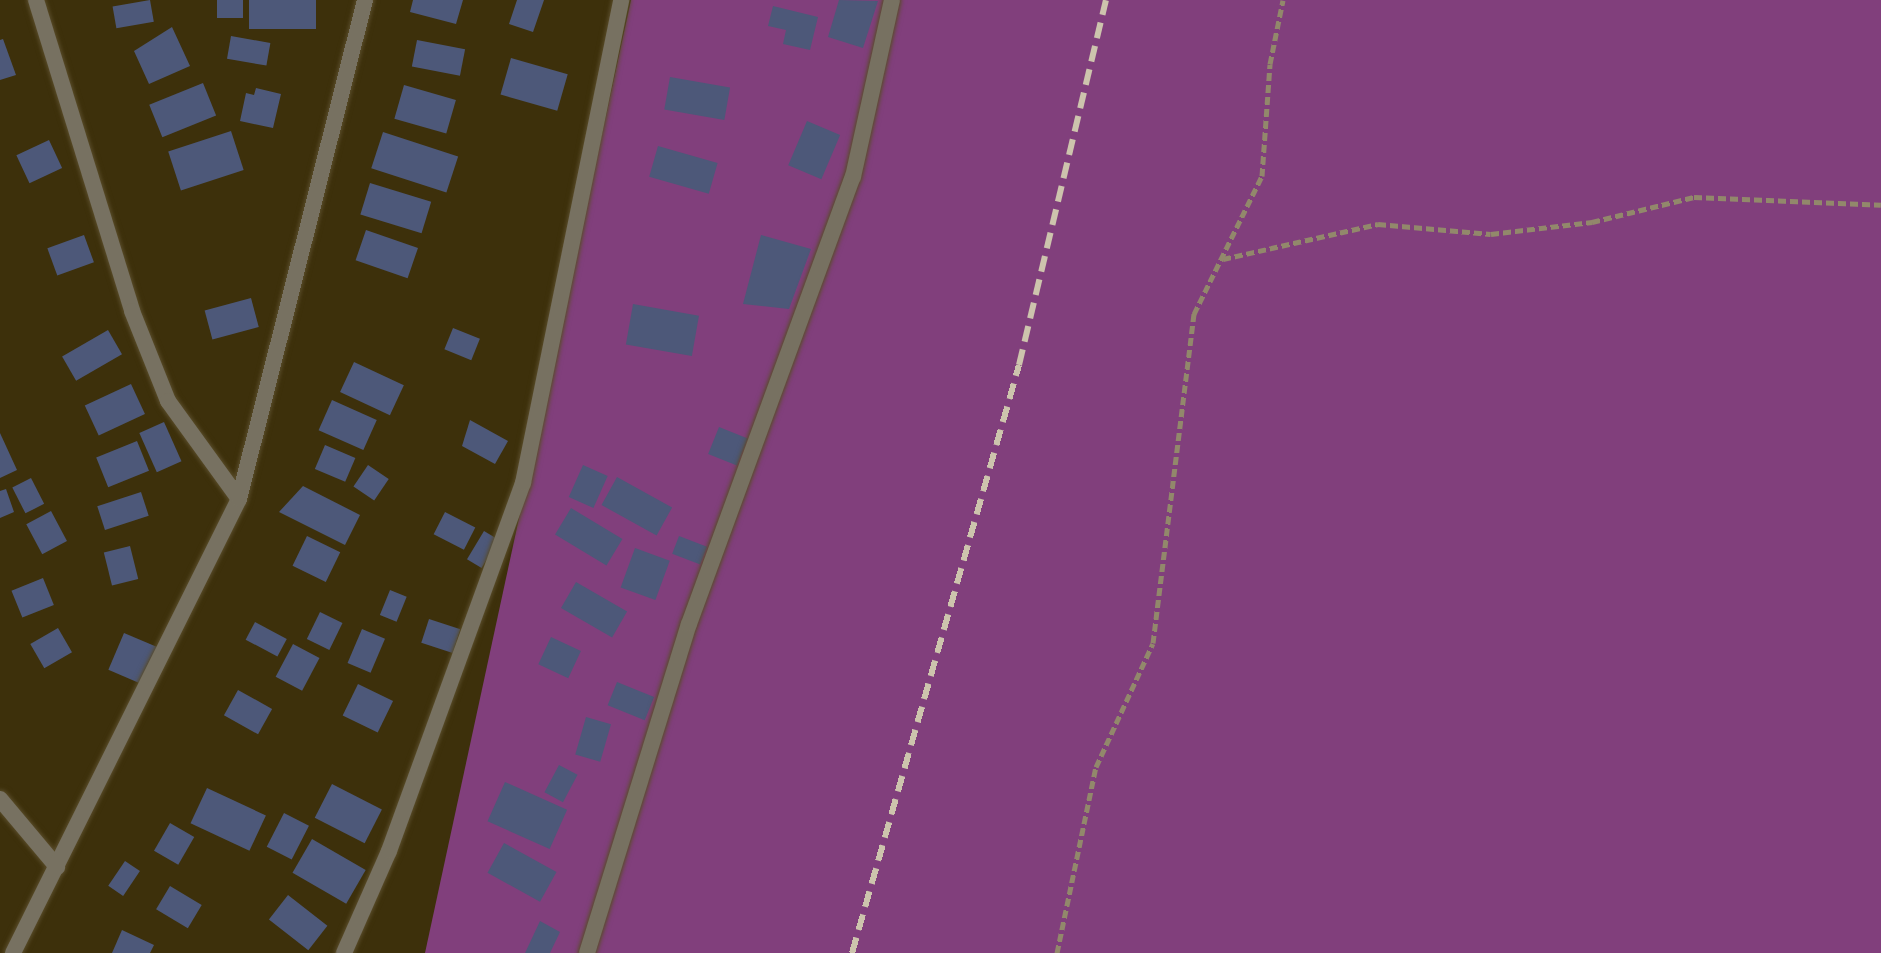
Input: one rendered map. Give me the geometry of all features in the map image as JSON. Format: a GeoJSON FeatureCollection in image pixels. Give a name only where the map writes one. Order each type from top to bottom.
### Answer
{"type":"FeatureCollection","features":[{"type":"Feature","properties":{"kind":"street"},"geometry":{"type":"LineString","coordinates":[[36,0],[132,311],[168,401],[239,499]]}},
{"type":"Feature","properties":{"kind":"street"},"geometry":{"type":"LineString","coordinates":[[13,953],[239,499],[365,0]]}},
{"type":"Feature","properties":{"kind":"street"},"geometry":{"type":"LineString","coordinates":[[344,953],[389,851],[523,483],[621,0]]}},
{"type":"Feature","properties":{"kind":"street"},"geometry":{"type":"LineString","coordinates":[[587,953],[689,624],[853,177],[892,0]]}},
{"type":"Feature","properties":{"kind":"street"},"geometry":{"type":"LineString","coordinates":[[0,799],[57,867]]}},
{"type":"Feature","properties":{"kind":"path"},"geometry":{"type":"LineString","coordinates":[[1057,953],[1096,767],[1153,643],[1194,314],[1262,176],[1270,64],[1283,0]]}},
{"type":"Feature","properties":{"kind":"path"},"geometry":{"type":"LineString","coordinates":[[1222,259],[1378,224],[1491,234],[1592,222],[1694,197],[1881,205]]}},
{"type":"Feature","properties":{"kind":"shaded area"},"geometry":{"type":"Polygon","coordinates":[[[631,0],[1881,0],[1881,953],[425,953],[631,0]]]}},
{"type":"Feature","properties":{"kind":"building"},"geometry":{"type":"Polygon","coordinates":[[[150,0],[154,22],[116,28],[113,7],[150,0]]]}},
{"type":"Feature","properties":{"kind":"building"},"geometry":{"type":"Polygon","coordinates":[[[217,0],[243,0],[243,18],[217,18],[217,0]]]}},
{"type":"Feature","properties":{"kind":"building"},"geometry":{"type":"Polygon","coordinates":[[[249,0],[316,0],[316,29],[249,29],[249,0]]]}},
{"type":"Feature","properties":{"kind":"building"},"geometry":{"type":"Polygon","coordinates":[[[413,0],[463,0],[456,24],[410,12],[413,0]]]}},
{"type":"Feature","properties":{"kind":"building"},"geometry":{"type":"Polygon","coordinates":[[[517,0],[544,0],[533,32],[509,24],[517,0]]]}},
{"type":"Feature","properties":{"kind":"building"},"geometry":{"type":"Polygon","coordinates":[[[839,0],[878,1],[863,48],[828,37],[839,0]]]}},
{"type":"Feature","properties":{"kind":"building"},"geometry":{"type":"Polygon","coordinates":[[[773,6],[818,17],[810,50],[783,44],[786,30],[768,26],[773,6]]]}},
{"type":"Feature","properties":{"kind":"building"},"geometry":{"type":"Polygon","coordinates":[[[172,27],[190,66],[149,84],[134,51],[172,27]]]}},
{"type":"Feature","properties":{"kind":"building"},"geometry":{"type":"Polygon","coordinates":[[[231,36],[270,43],[266,66],[227,59],[231,36]]]}},
{"type":"Feature","properties":{"kind":"building"},"geometry":{"type":"Polygon","coordinates":[[[3,39],[16,75],[0,80],[0,40],[3,39]]]}},
{"type":"Feature","properties":{"kind":"building"},"geometry":{"type":"Polygon","coordinates":[[[417,40],[465,49],[460,76],[412,67],[417,40]]]}},
{"type":"Feature","properties":{"kind":"building"},"geometry":{"type":"Polygon","coordinates":[[[511,58],[568,74],[557,111],[501,95],[511,58]]]}},
{"type":"Feature","properties":{"kind":"building"},"geometry":{"type":"Polygon","coordinates":[[[670,77],[730,88],[724,120],[664,109],[670,77]]]}},
{"type":"Feature","properties":{"kind":"building"},"geometry":{"type":"Polygon","coordinates":[[[203,83],[216,115],[162,137],[149,105],[203,83]]]}},
{"type":"Feature","properties":{"kind":"building"},"geometry":{"type":"Polygon","coordinates":[[[404,85],[456,100],[446,134],[394,119],[404,85]]]}},
{"type":"Feature","properties":{"kind":"building"},"geometry":{"type":"Polygon","coordinates":[[[256,88],[281,94],[273,128],[240,121],[246,93],[254,95],[256,88]]]}},
{"type":"Feature","properties":{"kind":"building"},"geometry":{"type":"Polygon","coordinates":[[[807,121],[840,135],[821,179],[788,165],[807,121]]]}},
{"type":"Feature","properties":{"kind":"building"},"geometry":{"type":"Polygon","coordinates":[[[231,131],[244,170],[181,190],[168,151],[231,131]]]}},
{"type":"Feature","properties":{"kind":"building"},"geometry":{"type":"Polygon","coordinates":[[[383,132],[458,156],[446,193],[371,168],[383,132]]]}},
{"type":"Feature","properties":{"kind":"building"},"geometry":{"type":"Polygon","coordinates":[[[49,140],[62,168],[29,183],[16,155],[49,140]]]}},
{"type":"Feature","properties":{"kind":"building"},"geometry":{"type":"Polygon","coordinates":[[[658,146],[718,163],[709,194],[649,177],[658,146]]]}},
{"type":"Feature","properties":{"kind":"building"},"geometry":{"type":"Polygon","coordinates":[[[370,183],[431,202],[422,233],[360,215],[370,183]]]}},
{"type":"Feature","properties":{"kind":"building"},"geometry":{"type":"Polygon","coordinates":[[[366,230],[418,248],[408,278],[356,260],[366,230]]]}},
{"type":"Feature","properties":{"kind":"building"},"geometry":{"type":"Polygon","coordinates":[[[84,235],[94,262],[57,276],[47,248],[84,235]]]}},
{"type":"Feature","properties":{"kind":"building"},"geometry":{"type":"Polygon","coordinates":[[[761,235],[811,249],[789,309],[743,304],[761,235]]]}},
{"type":"Feature","properties":{"kind":"building"},"geometry":{"type":"Polygon","coordinates":[[[251,298],[259,327],[212,339],[205,310],[251,298]]]}},
{"type":"Feature","properties":{"kind":"building"},"geometry":{"type":"Polygon","coordinates":[[[633,304],[699,316],[692,356],[626,344],[633,304]]]}},
{"type":"Feature","properties":{"kind":"building"},"geometry":{"type":"Polygon","coordinates":[[[453,328],[480,339],[471,360],[444,349],[453,328]]]}},
{"type":"Feature","properties":{"kind":"building"},"geometry":{"type":"Polygon","coordinates":[[[108,330],[122,354],[76,381],[62,356],[108,330]]]}},
{"type":"Feature","properties":{"kind":"building"},"geometry":{"type":"Polygon","coordinates":[[[354,362],[404,385],[390,415],[340,392],[354,362]]]}},
{"type":"Feature","properties":{"kind":"building"},"geometry":{"type":"Polygon","coordinates":[[[131,384],[145,414],[99,435],[85,406],[131,384]]]}},
{"type":"Feature","properties":{"kind":"building"},"geometry":{"type":"Polygon","coordinates":[[[332,400],[377,420],[363,450],[319,430],[332,400]]]}},
{"type":"Feature","properties":{"kind":"building"},"geometry":{"type":"Polygon","coordinates":[[[470,420],[508,441],[495,464],[462,446],[470,420]]]}},
{"type":"Feature","properties":{"kind":"building"},"geometry":{"type":"Polygon","coordinates":[[[164,422],[181,461],[157,472],[139,433],[164,422]]]}},
{"type":"Feature","properties":{"kind":"building"},"geometry":{"type":"Polygon","coordinates":[[[719,427],[748,439],[737,466],[708,454],[719,427]]]}},
{"type":"Feature","properties":{"kind":"building"},"geometry":{"type":"Polygon","coordinates":[[[0,433],[17,470],[0,478],[0,433]]]}},
{"type":"Feature","properties":{"kind":"building"},"geometry":{"type":"Polygon","coordinates":[[[137,441],[149,471],[108,487],[96,457],[137,441]]]}},
{"type":"Feature","properties":{"kind":"building"},"geometry":{"type":"Polygon","coordinates":[[[325,445],[355,458],[345,482],[315,469],[325,445]]]}},
{"type":"Feature","properties":{"kind":"building"},"geometry":{"type":"Polygon","coordinates":[[[368,465],[389,479],[374,501],[353,487],[368,465]]]}},
{"type":"Feature","properties":{"kind":"building"},"geometry":{"type":"Polygon","coordinates":[[[583,465],[608,476],[593,508],[569,497],[583,465]]]}},
{"type":"Feature","properties":{"kind":"building"},"geometry":{"type":"Polygon","coordinates":[[[617,477],[672,508],[657,536],[601,505],[617,477]]]}},
{"type":"Feature","properties":{"kind":"building"},"geometry":{"type":"Polygon","coordinates":[[[31,478],[44,504],[25,513],[12,488],[31,478]]]}},
{"type":"Feature","properties":{"kind":"building"},"geometry":{"type":"Polygon","coordinates":[[[303,486],[360,515],[345,545],[279,512],[303,486]]]}},
{"type":"Feature","properties":{"kind":"building"},"geometry":{"type":"Polygon","coordinates":[[[6,489],[14,512],[0,518],[0,491],[6,489]]]}},
{"type":"Feature","properties":{"kind":"building"},"geometry":{"type":"Polygon","coordinates":[[[141,492],[149,516],[105,530],[97,506],[141,492]]]}},
{"type":"Feature","properties":{"kind":"building"},"geometry":{"type":"Polygon","coordinates":[[[571,508],[622,539],[606,565],[555,535],[571,508]]]}},
{"type":"Feature","properties":{"kind":"building"},"geometry":{"type":"Polygon","coordinates":[[[51,511],[67,541],[42,554],[26,524],[51,511]]]}},
{"type":"Feature","properties":{"kind":"building"},"geometry":{"type":"Polygon","coordinates":[[[445,512],[475,527],[464,550],[434,534],[445,512]]]}},
{"type":"Feature","properties":{"kind":"building"},"geometry":{"type":"Polygon","coordinates":[[[484,531],[499,540],[482,568],[467,559],[484,531]]]}},
{"type":"Feature","properties":{"kind":"building"},"geometry":{"type":"Polygon","coordinates":[[[307,536],[340,552],[326,582],[293,566],[307,536]]]}},
{"type":"Feature","properties":{"kind":"building"},"geometry":{"type":"Polygon","coordinates":[[[679,536],[707,547],[700,564],[672,554],[679,536]]]}},
{"type":"Feature","properties":{"kind":"building"},"geometry":{"type":"Polygon","coordinates":[[[130,546],[138,579],[112,586],[104,553],[130,546]]]}},
{"type":"Feature","properties":{"kind":"building"},"geometry":{"type":"Polygon","coordinates":[[[635,548],[670,561],[655,600],[621,587],[635,548]]]}},
{"type":"Feature","properties":{"kind":"building"},"geometry":{"type":"Polygon","coordinates":[[[43,578],[54,605],[22,618],[11,591],[43,578]]]}},
{"type":"Feature","properties":{"kind":"building"},"geometry":{"type":"Polygon","coordinates":[[[576,582],[627,612],[612,637],[561,608],[576,582]]]}},
{"type":"Feature","properties":{"kind":"building"},"geometry":{"type":"Polygon","coordinates":[[[390,590],[407,597],[397,622],[380,615],[390,590]]]}},
{"type":"Feature","properties":{"kind":"building"},"geometry":{"type":"Polygon","coordinates":[[[320,612],[342,623],[329,650],[307,639],[320,612]]]}},
{"type":"Feature","properties":{"kind":"building"},"geometry":{"type":"Polygon","coordinates":[[[429,619],[460,629],[453,653],[421,643],[429,619]]]}},
{"type":"Feature","properties":{"kind":"building"},"geometry":{"type":"Polygon","coordinates":[[[255,622],[287,639],[277,657],[246,640],[255,622]]]}},
{"type":"Feature","properties":{"kind":"building"},"geometry":{"type":"Polygon","coordinates":[[[58,628],[72,652],[44,668],[30,644],[58,628]]]}},
{"type":"Feature","properties":{"kind":"building"},"geometry":{"type":"Polygon","coordinates":[[[362,629],[385,639],[371,673],[348,663],[362,629]]]}},
{"type":"Feature","properties":{"kind":"building"},"geometry":{"type":"Polygon","coordinates":[[[124,633],[157,647],[142,684],[108,670],[124,633]]]}},
{"type":"Feature","properties":{"kind":"building"},"geometry":{"type":"Polygon","coordinates":[[[551,637],[581,651],[568,678],[538,664],[551,637]]]}},
{"type":"Feature","properties":{"kind":"building"},"geometry":{"type":"Polygon","coordinates":[[[293,644],[319,658],[302,691],[276,677],[293,644]]]}},
{"type":"Feature","properties":{"kind":"building"},"geometry":{"type":"Polygon","coordinates":[[[617,682],[654,697],[645,720],[608,705],[617,682]]]}},
{"type":"Feature","properties":{"kind":"building"},"geometry":{"type":"Polygon","coordinates":[[[358,684],[393,701],[378,733],[343,715],[358,684]]]}},
{"type":"Feature","properties":{"kind":"building"},"geometry":{"type":"Polygon","coordinates":[[[238,690],[272,709],[258,734],[224,715],[238,690]]]}},
{"type":"Feature","properties":{"kind":"building"},"geometry":{"type":"Polygon","coordinates":[[[586,717],[611,724],[600,762],[575,754],[586,717]]]}},
{"type":"Feature","properties":{"kind":"building"},"geometry":{"type":"Polygon","coordinates":[[[559,765],[578,775],[563,802],[544,792],[559,765]]]}},
{"type":"Feature","properties":{"kind":"building"},"geometry":{"type":"Polygon","coordinates":[[[505,782],[567,810],[550,849],[488,821],[505,782]]]}},
{"type":"Feature","properties":{"kind":"building"},"geometry":{"type":"Polygon","coordinates":[[[332,784],[382,809],[365,843],[315,818],[332,784]]]}},
{"type":"Feature","properties":{"kind":"building"},"geometry":{"type":"Polygon","coordinates":[[[207,788],[266,815],[249,851],[191,823],[207,788]]]}},
{"type":"Feature","properties":{"kind":"building"},"geometry":{"type":"Polygon","coordinates":[[[284,813],[309,826],[292,860],[267,847],[284,813]]]}},
{"type":"Feature","properties":{"kind":"building"},"geometry":{"type":"Polygon","coordinates":[[[170,823],[194,837],[178,865],[154,851],[170,823]]]}},
{"type":"Feature","properties":{"kind":"building"},"geometry":{"type":"Polygon","coordinates":[[[312,839],[366,870],[346,904],[292,873],[312,839]]]}},
{"type":"Feature","properties":{"kind":"building"},"geometry":{"type":"Polygon","coordinates":[[[504,843],[556,872],[540,902],[488,873],[504,843]]]}},
{"type":"Feature","properties":{"kind":"building"},"geometry":{"type":"Polygon","coordinates":[[[125,861],[140,871],[123,896],[108,886],[125,861]]]}},
{"type":"Feature","properties":{"kind":"building"},"geometry":{"type":"Polygon","coordinates":[[[170,886],[202,905],[188,928],[156,909],[170,886]]]}},
{"type":"Feature","properties":{"kind":"building"},"geometry":{"type":"Polygon","coordinates":[[[288,895],[327,926],[308,950],[269,919],[288,895]]]}},
{"type":"Feature","properties":{"kind":"building"},"geometry":{"type":"Polygon","coordinates":[[[540,921],[560,932],[550,953],[525,953],[540,921]]]}},
{"type":"Feature","properties":{"kind":"building"},"geometry":{"type":"Polygon","coordinates":[[[122,930],[154,945],[150,953],[112,953],[122,930]]]}},
{"type":"Feature","properties":{"kind":"railway"},"geometry":{"type":"LineString","coordinates":[[852,953],[1019,365],[1106,0]]}}]}
